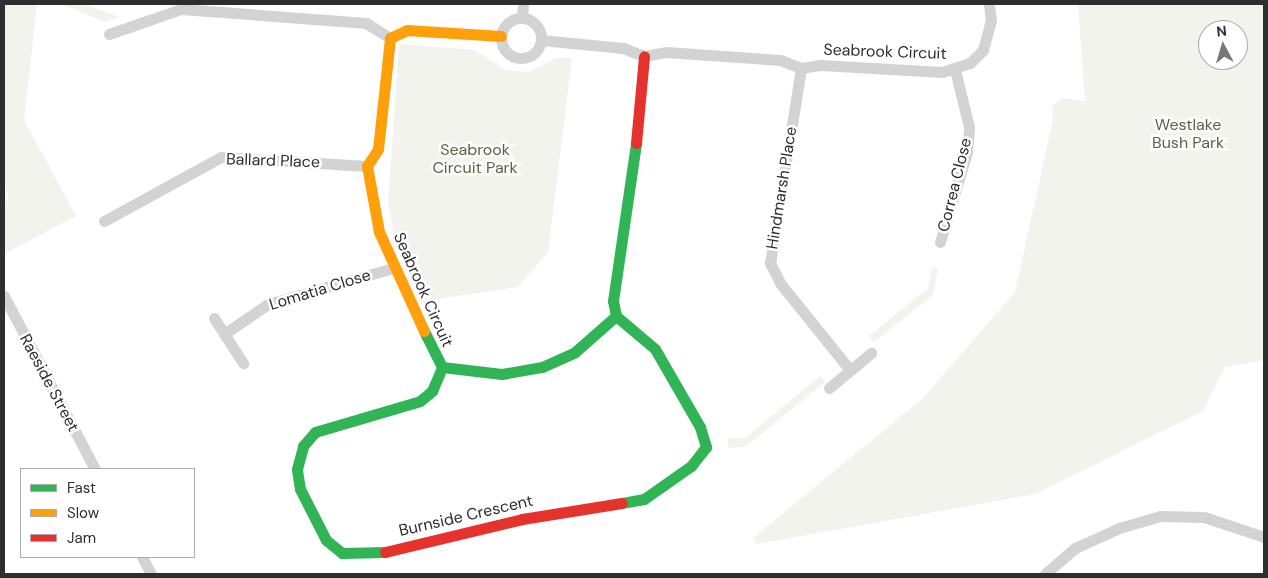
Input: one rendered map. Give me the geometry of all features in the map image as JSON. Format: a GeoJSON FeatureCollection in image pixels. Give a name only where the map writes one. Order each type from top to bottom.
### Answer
{"type":"FeatureCollection","features":[{"type":"Feature","properties":{"kind":"street"},"geometry":{"type":"LineString","coordinates":[[522,18],[523,4]]}},
{"type":"Feature","properties":{"kind":"street","name":"Seabrook Circuit"},"geometry":{"type":"LineString","coordinates":[[542,40],[623,48],[644,56],[666,52],[780,60],[802,68],[821,65],[955,70],[983,50],[991,22],[989,4]]}},
{"type":"Feature","properties":{"kind":"street"},"geometry":{"type":"LineString","coordinates":[[109,34],[181,9],[366,23],[390,38]]}},
{"type":"Feature","properties":{"kind":"street"},"geometry":{"type":"LineString","coordinates":[[522,18],[537,24],[542,40],[534,53],[520,58],[506,51],[501,36],[510,20],[522,18]]}},
{"type":"Feature","properties":{"kind":"street"},"geometry":{"type":"LineString","coordinates":[[390,38],[407,30],[501,36]]}},
{"type":"Feature","properties":{"kind":"street"},"geometry":{"type":"LineString","coordinates":[[367,166],[378,149],[390,38]]}},
{"type":"Feature","properties":{"kind":"street"},"geometry":{"type":"LineString","coordinates":[[616,316],[613,301],[632,189],[644,56]]}},
{"type":"Feature","properties":{"kind":"street","name":"Hindmarsh Place"},"geometry":{"type":"LineString","coordinates":[[802,68],[770,263],[780,283],[850,370]]}},
{"type":"Feature","properties":{"kind":"street","name":"Correa Close"},"geometry":{"type":"LineString","coordinates":[[940,242],[966,152],[969,127],[955,70]]}},
{"type":"Feature","properties":{"kind":"street","name":"Ballard Place"},"geometry":{"type":"LineString","coordinates":[[104,220],[221,157],[367,166]]}},
{"type":"Feature","properties":{"kind":"street","name":"Seabrook Circuit"},"geometry":{"type":"LineString","coordinates":[[367,166],[379,232],[393,268],[442,367],[502,374],[542,367],[575,352],[616,316]]}},
{"type":"Feature","properties":{"kind":"street","name":"Lomatia Close"},"geometry":{"type":"LineString","coordinates":[[224,334],[268,304],[393,268]]}},
{"type":"Feature","properties":{"kind":"street","name":"Raeside Street"},"geometry":{"type":"LineString","coordinates":[[4,296],[94,468]]}},
{"type":"Feature","properties":{"kind":"street","name":"Burnside Crescent"},"geometry":{"type":"LineString","coordinates":[[442,367],[432,391],[420,401],[315,432],[302,446],[297,469],[300,489],[326,540],[342,553],[380,553],[522,519],[644,499],[691,466],[706,447],[700,427],[655,349],[616,316]]}},
{"type":"Feature","properties":{"kind":"street"},"geometry":{"type":"LineString","coordinates":[[214,318],[243,363]]}},
{"type":"Feature","properties":{"kind":"street"},"geometry":{"type":"LineString","coordinates":[[829,388],[871,354]]}},
{"type":"Feature","properties":{"kind":"street"},"geometry":{"type":"LineString","coordinates":[[1045,574],[1075,548],[1119,528],[1160,516],[1204,517],[1264,537]]}},
{"type":"Feature","properties":{"kind":"street"},"geometry":{"type":"LineString","coordinates":[[143,558],[151,574]]}},
{"type":"Feature","properties":{"kind":"green space"},"geometry":{"type":"Polygon","coordinates":[[[4,4],[37,4],[24,120],[76,216],[4,254],[4,202],[9,197],[4,185],[4,4]]]}},
{"type":"Feature","properties":{"kind":"green space"},"geometry":{"type":"Polygon","coordinates":[[[61,4],[84,4],[119,17],[105,22],[61,4]]]}},
{"type":"Feature","properties":{"kind":"green space","name":"Westlake Bush Park"},"geometry":{"type":"Polygon","coordinates":[[[1078,4],[1264,4],[1264,360],[1225,367],[1203,411],[1035,494],[757,544],[753,538],[923,398],[1015,292],[1053,120],[1052,106],[1063,98],[1085,101],[1078,4]]]}},
{"type":"Feature","properties":{"kind":"green space","name":"Seabrook Circuit Park"},"geometry":{"type":"Polygon","coordinates":[[[399,44],[475,50],[505,70],[529,72],[556,58],[572,58],[548,252],[518,287],[423,301],[397,247],[388,204],[399,44]]]}},
{"type":"Feature","properties":{"kind":"green space"},"geometry":{"type":"Polygon","coordinates":[[[932,267],[938,268],[933,295],[874,342],[869,336],[928,288],[932,267]]]}},
{"type":"Feature","properties":{"kind":"green space"},"geometry":{"type":"Polygon","coordinates":[[[820,376],[825,382],[745,447],[728,448],[728,438],[745,438],[820,376]]]}},
{"type":"Feature","properties":{"kind":"traffic: fast"},"geometry":{"type":"LineString","coordinates":[[424,331],[442,367],[502,374],[542,367],[575,352],[616,316],[613,301],[636,143]]}},
{"type":"Feature","properties":{"kind":"traffic: fast"},"geometry":{"type":"LineString","coordinates":[[616,316],[655,349],[700,427],[706,447],[691,466],[644,499],[622,503]]}},
{"type":"Feature","properties":{"kind":"traffic: fast"},"geometry":{"type":"LineString","coordinates":[[385,552],[342,553],[326,540],[300,489],[297,469],[303,446],[315,432],[420,401],[432,391],[442,367]]}},
{"type":"Feature","properties":{"kind":"traffic: slow"},"geometry":{"type":"LineString","coordinates":[[424,331],[379,232],[367,166],[378,149],[390,38],[407,30],[501,36]]}},
{"type":"Feature","properties":{"kind":"traffic: jam"},"geometry":{"type":"LineString","coordinates":[[636,143],[644,56]]}},
{"type":"Feature","properties":{"kind":"traffic: jam"},"geometry":{"type":"LineString","coordinates":[[385,552],[522,519],[622,503]]}}]}
